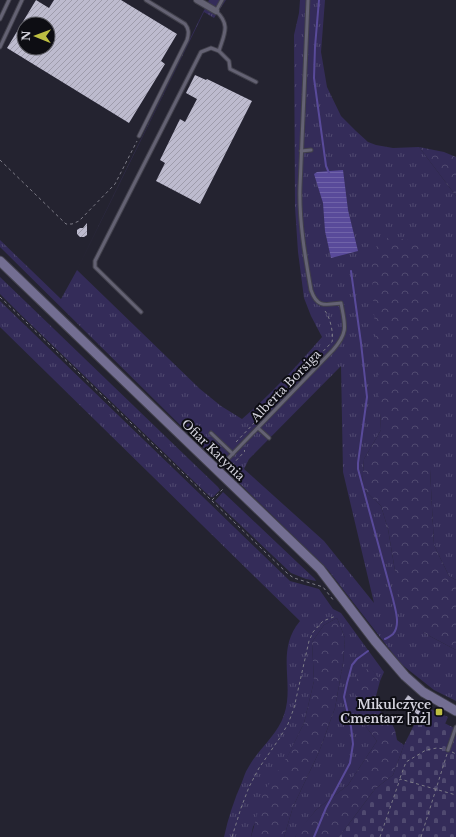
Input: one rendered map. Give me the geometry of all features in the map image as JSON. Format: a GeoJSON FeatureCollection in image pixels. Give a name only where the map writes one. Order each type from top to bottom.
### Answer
{"type":"FeatureCollection","features":[{"type":"Feature","properties":{"kind":"street"},"geometry":{"type":"LineString","coordinates":[[197,0],[216,11]]}},
{"type":"Feature","properties":{"kind":"street","name":"Ofiar Katynia"},"geometry":{"type":"LineString","coordinates":[[0,261],[320,569],[375,641],[397,668],[414,685],[423,692],[456,711]]}},
{"type":"Feature","properties":{"kind":"lane"},"geometry":{"type":"LineString","coordinates":[[0,19],[9,0]]}},
{"type":"Feature","properties":{"kind":"lane"},"geometry":{"type":"LineString","coordinates":[[0,47],[22,0]]}},
{"type":"Feature","properties":{"kind":"lane"},"geometry":{"type":"LineString","coordinates":[[139,136],[189,34],[188,28],[185,24],[146,0]]}},
{"type":"Feature","properties":{"kind":"lane"},"geometry":{"type":"LineString","coordinates":[[218,51],[225,31],[225,23],[216,11],[222,0]]}},
{"type":"Feature","properties":{"kind":"lane"},"geometry":{"type":"LineString","coordinates":[[308,0],[300,201],[302,232],[311,290],[315,300],[319,304]]}},
{"type":"Feature","properties":{"kind":"lane"},"geometry":{"type":"LineString","coordinates":[[141,312],[95,267],[95,261],[201,52],[211,48],[218,51],[229,61],[230,69],[256,82]]}},
{"type":"Feature","properties":{"kind":"lane"},"geometry":{"type":"LineString","coordinates":[[301,151],[311,150]]}},
{"type":"Feature","properties":{"kind":"lane","name":"Alberta Borsiga"},"geometry":{"type":"LineString","coordinates":[[217,470],[340,343],[344,328],[341,303],[324,305],[319,304]]}},
{"type":"Feature","properties":{"kind":"lane"},"geometry":{"type":"LineString","coordinates":[[258,428],[269,438]]}},
{"type":"Feature","properties":{"kind":"lane"},"geometry":{"type":"LineString","coordinates":[[211,433],[233,454]]}},
{"type":"Feature","properties":{"kind":"lane"},"geometry":{"type":"LineString","coordinates":[[448,750],[456,726]]}},
{"type":"Feature","properties":{"kind":"path"},"geometry":{"type":"LineString","coordinates":[[0,160],[66,224],[72,224],[79,221],[115,184],[139,136]]}},
{"type":"Feature","properties":{"kind":"path"},"geometry":{"type":"LineString","coordinates":[[0,297],[290,576],[323,586]]}},
{"type":"Feature","properties":{"kind":"path"},"geometry":{"type":"LineString","coordinates":[[236,442],[332,342],[333,335],[328,314],[319,304]]}},
{"type":"Feature","properties":{"kind":"path"},"geometry":{"type":"LineString","coordinates":[[232,474],[232,465],[245,451]]}},
{"type":"Feature","properties":{"kind":"path"},"geometry":{"type":"LineString","coordinates":[[212,500],[223,489]]}},
{"type":"Feature","properties":{"kind":"path"},"geometry":{"type":"LineString","coordinates":[[232,837],[248,787],[288,724],[294,708],[308,641],[313,632],[323,621],[336,616]]}},
{"type":"Feature","properties":{"kind":"path"},"geometry":{"type":"LineString","coordinates":[[380,837],[406,762],[426,750],[437,748],[448,750],[456,754]]}},
{"type":"Feature","properties":{"kind":"path"},"geometry":{"type":"LineString","coordinates":[[421,837],[448,750]]}},
{"type":"Feature","properties":{"kind":"path"},"geometry":{"type":"LineString","coordinates":[[400,779],[456,795]]}},
{"type":"Feature","properties":{"kind":"green space"},"geometry":{"type":"Polygon","coordinates":[[[209,0],[226,0],[214,18],[204,12],[77,270],[209,0]]]}},
{"type":"Feature","properties":{"kind":"green space"},"geometry":{"type":"Polygon","coordinates":[[[300,0],[325,0],[321,52],[327,87],[341,116],[368,142],[393,148],[419,147],[456,196],[456,580],[449,576],[434,545],[430,469],[430,323],[380,411],[381,430],[364,459],[362,488],[381,506],[388,529],[395,571],[424,633],[456,650],[456,701],[434,690],[401,664],[328,570],[0,247],[0,240],[61,299],[77,270],[200,389],[221,406],[242,419],[273,390],[313,348],[322,337],[304,298],[298,252],[295,207],[294,35],[299,13],[300,0]],[[341,366],[249,459],[244,469],[324,541],[374,603],[343,472],[341,366]]]}},
{"type":"Feature","properties":{"kind":"green space"},"geometry":{"type":"Polygon","coordinates":[[[419,147],[444,152],[456,157],[456,196],[419,147]]]}},
{"type":"Feature","properties":{"kind":"green space"},"geometry":{"type":"Polygon","coordinates":[[[385,238],[404,239],[428,245],[430,323],[430,469],[434,545],[449,576],[456,580],[456,650],[424,633],[401,603],[388,529],[381,506],[362,488],[364,459],[381,430],[371,252],[385,238]]]}},
{"type":"Feature","properties":{"kind":"green space"},"geometry":{"type":"Polygon","coordinates":[[[0,277],[218,487],[220,490],[213,497],[206,493],[0,294],[0,277]]]}},
{"type":"Feature","properties":{"kind":"green space"},"geometry":{"type":"Polygon","coordinates":[[[0,301],[290,581],[319,589],[333,609],[341,613],[384,672],[380,681],[370,667],[356,714],[377,741],[348,785],[316,810],[295,837],[284,837],[293,807],[319,752],[335,708],[343,663],[345,638],[337,618],[324,625],[312,642],[314,681],[304,723],[253,827],[251,837],[224,837],[236,796],[246,771],[277,729],[284,715],[288,691],[288,644],[300,621],[0,327],[0,301]]]}},
{"type":"Feature","properties":{"kind":"green space"},"geometry":{"type":"Polygon","coordinates":[[[223,492],[316,581],[291,573],[215,501],[223,492]]]}},
{"type":"Feature","properties":{"kind":"green space"},"geometry":{"type":"Polygon","coordinates":[[[337,618],[345,638],[343,663],[335,708],[319,752],[293,807],[284,837],[251,837],[263,793],[287,757],[304,723],[314,681],[312,642],[324,625],[337,618]]]}},
{"type":"Feature","properties":{"kind":"green space"},"geometry":{"type":"Polygon","coordinates":[[[370,666],[380,681],[373,707],[388,716],[395,730],[397,740],[404,745],[393,775],[375,789],[339,837],[295,837],[316,810],[348,785],[377,741],[356,714],[355,681],[370,666]]]}},
{"type":"Feature","properties":{"kind":"green space"},"geometry":{"type":"Polygon","coordinates":[[[424,706],[448,717],[445,724],[421,711],[424,706]]]}},
{"type":"Feature","properties":{"kind":"green space"},"geometry":{"type":"Polygon","coordinates":[[[421,711],[456,729],[456,837],[339,837],[375,789],[393,775],[404,745],[421,711]]]}},
{"type":"Feature","properties":{"kind":"shaded area"},"geometry":{"type":"Polygon","coordinates":[[[343,170],[348,210],[358,251],[331,258],[325,231],[323,203],[314,174],[317,172],[343,170]]]}},
{"type":"Feature","properties":{"kind":"building"},"geometry":{"type":"Polygon","coordinates":[[[36,0],[49,8],[54,0],[121,0],[177,34],[161,61],[165,64],[129,123],[20,56],[56,56],[56,16],[26,16],[36,0]]]}},
{"type":"Feature","properties":{"kind":"building"},"geometry":{"type":"Polygon","coordinates":[[[16,33],[16,54],[7,48],[16,33]]]}},
{"type":"Feature","properties":{"kind":"building"},"geometry":{"type":"Polygon","coordinates":[[[195,75],[206,80],[207,79],[252,101],[200,204],[156,181],[165,163],[160,160],[180,119],[185,122],[197,99],[186,93],[195,75]]]}},
{"type":"Feature","properties":{"kind":"building"},"geometry":{"type":"Polygon","coordinates":[[[87,223],[87,235],[80,237],[77,234],[77,230],[83,228],[87,223]]]}},
{"type":"Feature","properties":{"kind":"building"},"geometry":{"type":"Polygon","coordinates":[[[408,695],[423,707],[418,715],[403,702],[408,695]]]}},
{"type":"Feature","properties":{"kind":"waterway"},"geometry":{"type":"LineString","coordinates":[[319,0],[314,78],[326,166],[329,173]]}},
{"type":"Feature","properties":{"kind":"waterway"},"geometry":{"type":"LineString","coordinates":[[351,271],[367,397],[358,469],[397,617],[397,626],[395,630],[392,635],[385,639]]}},
{"type":"Feature","properties":{"kind":"waterway"},"geometry":{"type":"LineString","coordinates":[[314,837],[326,808],[350,763],[353,744],[351,727],[344,697],[352,665],[357,659],[368,651]]}},
{"type":"Feature","properties":{"kind":"place","name":"Mikulczyce Cmentarz [nż]"},"geometry":{"type":"Point","coordinates":[439,712]}}]}
